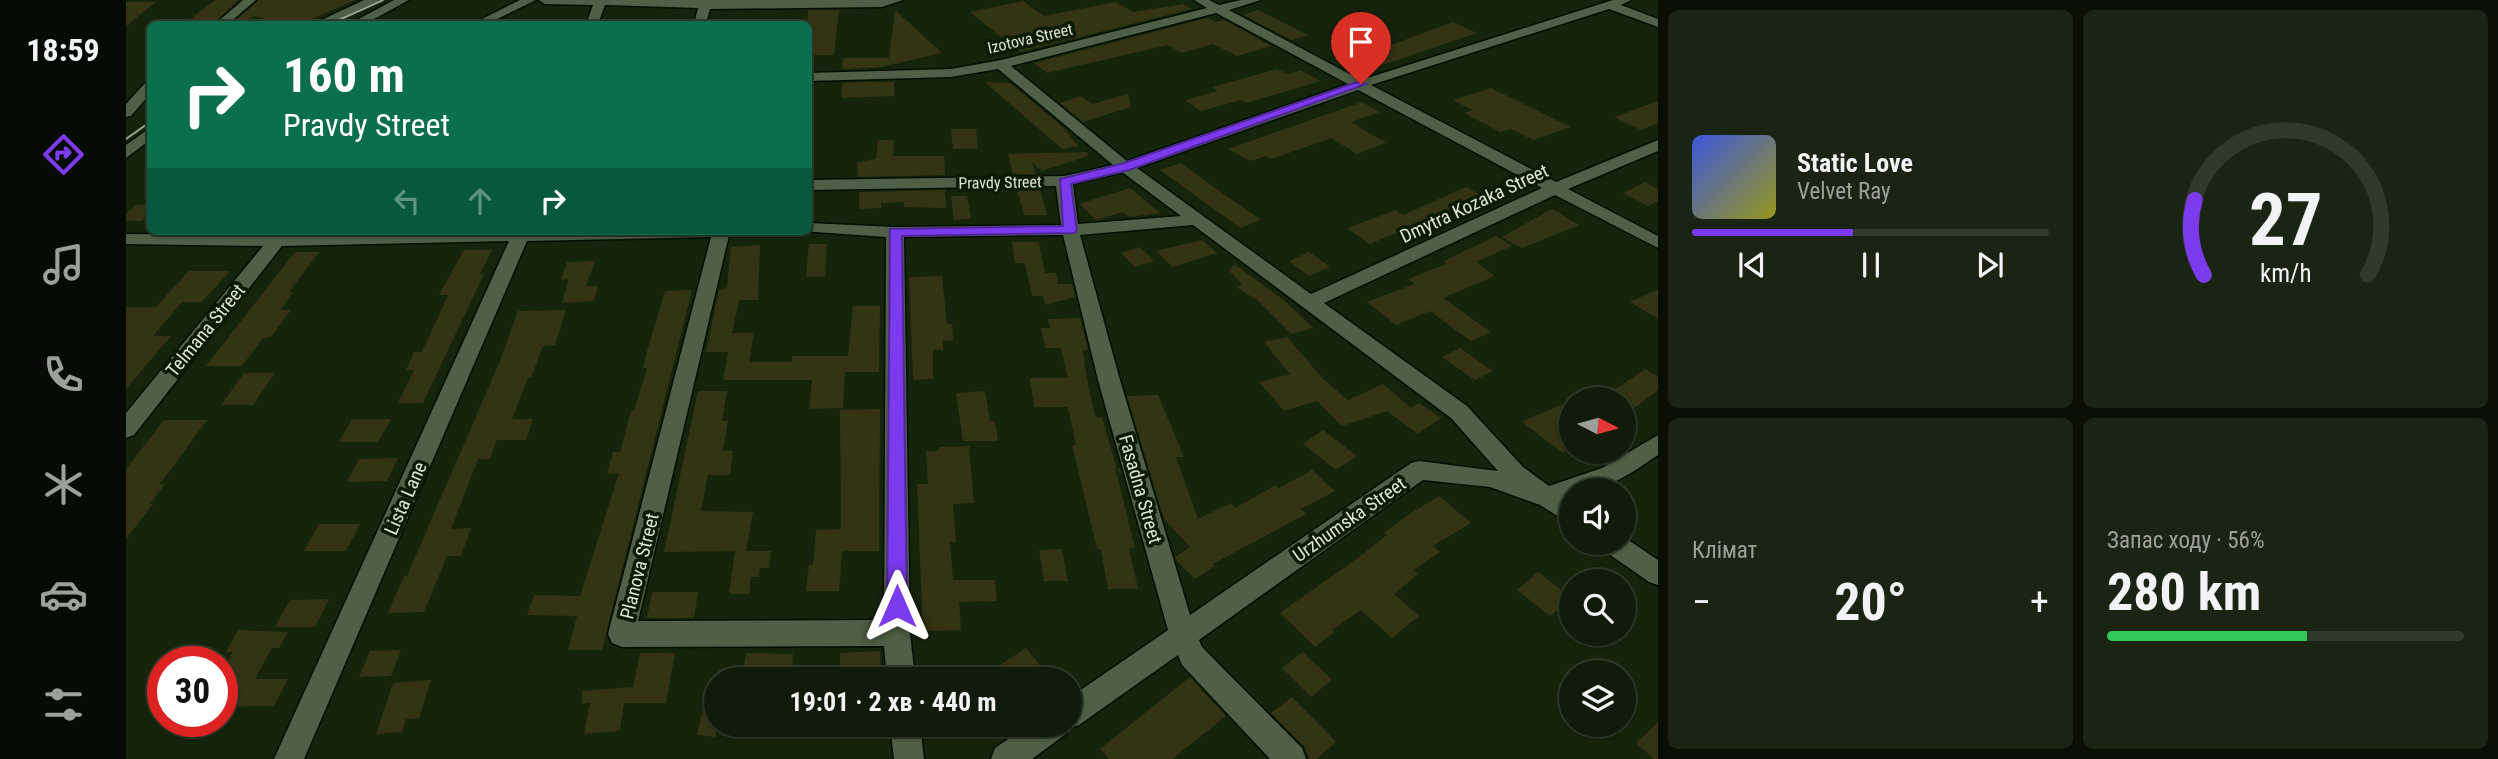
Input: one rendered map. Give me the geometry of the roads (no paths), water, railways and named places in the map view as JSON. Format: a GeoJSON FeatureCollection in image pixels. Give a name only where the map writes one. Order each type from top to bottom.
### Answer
{"type":"FeatureCollection","features":[{"type":"Feature","properties":{"kind":"street"},"geometry":{"type":"LineString","coordinates":[[225,21],[250,0]]}},
{"type":"Feature","properties":{"kind":"street"},"geometry":{"type":"LineString","coordinates":[[326,21],[374,0]]}},
{"type":"Feature","properties":{"kind":"street"},"geometry":{"type":"LineString","coordinates":[[359,21],[404,0]]}},
{"type":"Feature","properties":{"kind":"street"},"geometry":{"type":"LineString","coordinates":[[484,21],[530,0]]}},
{"type":"Feature","properties":{"kind":"street"},"geometry":{"type":"LineString","coordinates":[[545,0],[600,3],[882,4],[897,0]]}},
{"type":"Feature","properties":{"kind":"street"},"geometry":{"type":"LineString","coordinates":[[1200,0],[1658,243]]}},
{"type":"Feature","properties":{"kind":"street","name":"Izotova Street"},"geometry":{"type":"LineString","coordinates":[[812,77],[951,73],[1001,64],[1255,0]]}},
{"type":"Feature","properties":{"kind":"street"},"geometry":{"type":"LineString","coordinates":[[593,21],[600,3]]}},
{"type":"Feature","properties":{"kind":"street"},"geometry":{"type":"LineString","coordinates":[[701,21],[705,3]]}},
{"type":"Feature","properties":{"kind":"street"},"geometry":{"type":"LineString","coordinates":[[1619,3],[1658,23]]}},
{"type":"Feature","properties":{"kind":"street","name":"Pravdy Street"},"geometry":{"type":"LineString","coordinates":[[812,185],[1065,181],[1125,167],[1361,84],[1619,3]]}},
{"type":"Feature","properties":{"kind":"street"},"geometry":{"type":"LineString","coordinates":[[1001,64],[1125,167],[1459,412],[1515,474],[1559,506]]}},
{"type":"Feature","properties":{"kind":"street"},"geometry":{"type":"LineString","coordinates":[[126,114],[147,90]]}},
{"type":"Feature","properties":{"kind":"street"},"geometry":{"type":"LineString","coordinates":[[126,114],[147,104]]}},
{"type":"Feature","properties":{"kind":"street"},"geometry":{"type":"LineString","coordinates":[[126,153],[147,136]]}},
{"type":"Feature","properties":{"kind":"street","name":"Dmytra Kozaka Street"},"geometry":{"type":"LineString","coordinates":[[1310,302],[1556,188],[1658,145]]}},
{"type":"Feature","properties":{"kind":"street","name":"Fasadna Street"},"geometry":{"type":"LineString","coordinates":[[1065,181],[1070,230],[1109,380],[1183,636],[1192,656],[1292,759]]}},
{"type":"Feature","properties":{"kind":"street"},"geometry":{"type":"LineString","coordinates":[[812,229],[895,232],[1070,230],[1196,220]]}},
{"type":"Feature","properties":{"kind":"street"},"geometry":{"type":"LineString","coordinates":[[895,232],[897,633],[900,667]]}},
{"type":"Feature","properties":{"kind":"street"},"geometry":{"type":"LineString","coordinates":[[126,239],[587,235]]}},
{"type":"Feature","properties":{"kind":"street","name":"Planova Street"},"geometry":{"type":"LineString","coordinates":[[719,235],[622,634],[897,633]]}},
{"type":"Feature","properties":{"kind":"street","name":"Telmana Street"},"geometry":{"type":"LineString","coordinates":[[126,429],[280,236]]}},
{"type":"Feature","properties":{"kind":"street","name":"Lista Lane"},"geometry":{"type":"LineString","coordinates":[[289,759],[520,237]]}},
{"type":"Feature","properties":{"kind":"street"},"geometry":{"type":"LineString","coordinates":[[1545,497],[1610,475],[1658,443]]}},
{"type":"Feature","properties":{"kind":"street","name":"Urzhumska Street"},"geometry":{"type":"LineString","coordinates":[[1082,706],[1419,470],[1491,478],[1545,497]]}},
{"type":"Feature","properties":{"kind":"street"},"geometry":{"type":"LineString","coordinates":[[1631,555],[1658,574]]}},
{"type":"Feature","properties":{"kind":"street"},"geometry":{"type":"LineString","coordinates":[[906,737],[908,759]]}},
{"type":"Feature","properties":{"kind":"street"},"geometry":{"type":"LineString","coordinates":[[1006,759],[1037,737]]}},
{"type":"Feature","properties":{"kind":"tram line"},"geometry":{"type":"LineString","coordinates":[[337,21],[383,0]]}},
{"type":"Feature","properties":{"kind":"tram line"},"geometry":{"type":"LineString","coordinates":[[126,139],[147,124]]}}]}
